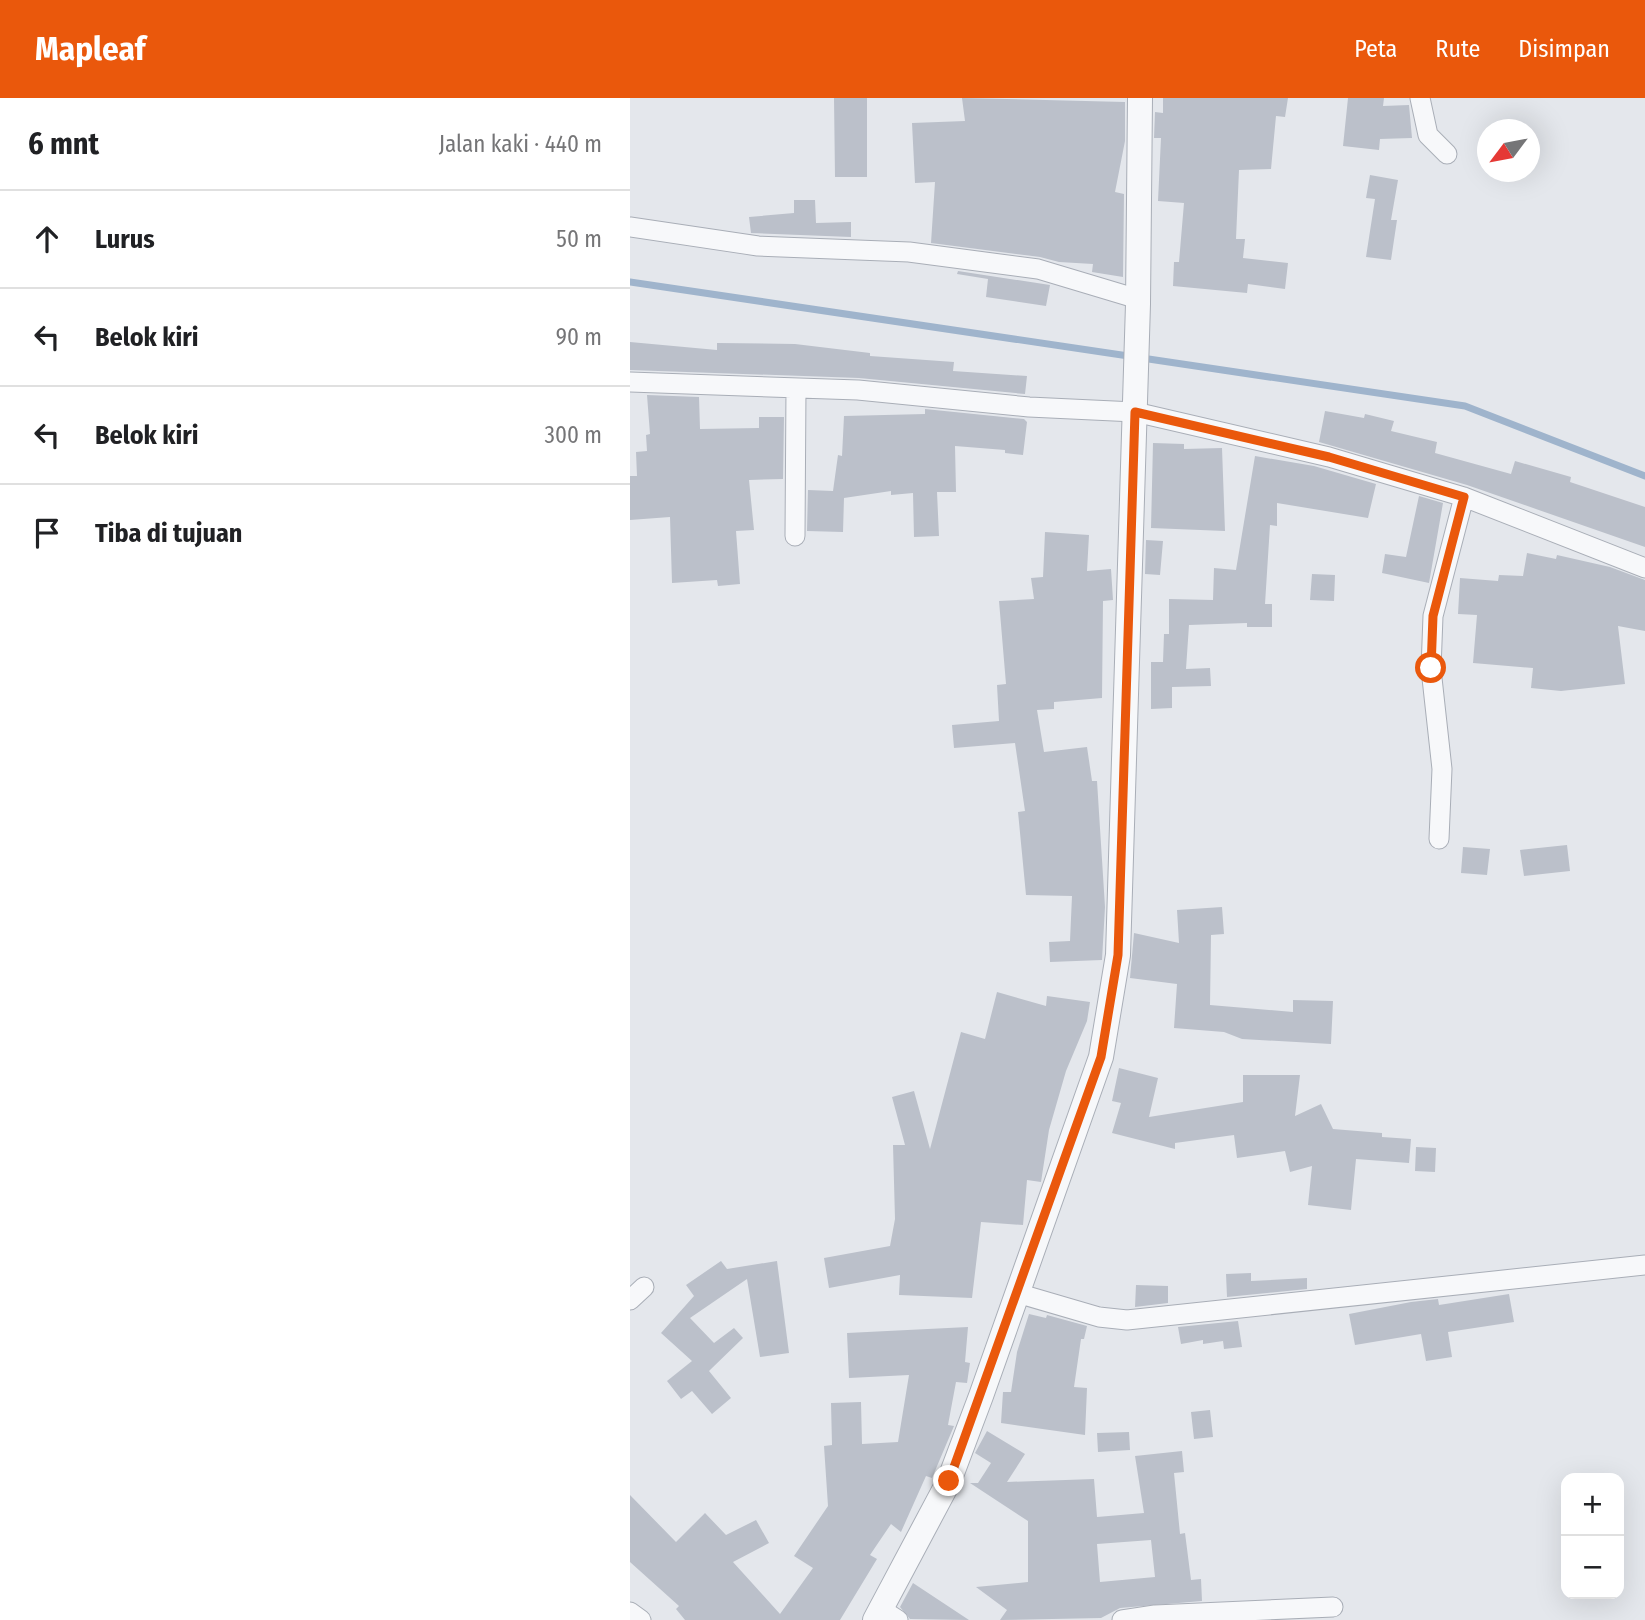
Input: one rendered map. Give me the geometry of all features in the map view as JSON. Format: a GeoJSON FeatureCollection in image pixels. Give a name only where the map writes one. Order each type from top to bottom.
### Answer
{"type":"FeatureCollection","features":[{"type":"Feature","properties":{"kind":"street"},"geometry":{"type":"LineString","coordinates":[[885,1616],[949,1481],[1101,1057],[1118,955],[1138,302],[1140,98]]}},
{"type":"Feature","properties":{"kind":"street"},"geometry":{"type":"LineString","coordinates":[[1420,98],[1428,135],[1447,154]]}},
{"type":"Feature","properties":{"kind":"street"},"geometry":{"type":"LineString","coordinates":[[634,227],[758,246],[909,252],[1038,269],[1138,302]]}},
{"type":"Feature","properties":{"kind":"street"},"geometry":{"type":"LineString","coordinates":[[630,382],[858,390],[1029,407],[1135,400],[1464,497],[1645,568]]}},
{"type":"Feature","properties":{"kind":"street"},"geometry":{"type":"LineString","coordinates":[[795,536],[796,388]]}},
{"type":"Feature","properties":{"kind":"street"},"geometry":{"type":"LineString","coordinates":[[1439,839],[1442,769],[1431,668],[1433,616],[1464,497]]}},
{"type":"Feature","properties":{"kind":"street"},"geometry":{"type":"LineString","coordinates":[[1017,1293],[1099,1317],[1127,1320],[1645,1265]]}},
{"type":"Feature","properties":{"kind":"street"},"geometry":{"type":"LineString","coordinates":[[1122,1620],[1155,1615],[1333,1607]]}},
{"type":"Feature","properties":{"kind":"street"},"geometry":{"type":"LineString","coordinates":[[630,1612],[641,1620]]}},
{"type":"Feature","properties":{"kind":"building"},"geometry":{"type":"Polygon","coordinates":[[[834,98],[867,98],[867,177],[835,177],[834,98]]]}},
{"type":"Feature","properties":{"kind":"building"},"geometry":{"type":"Polygon","coordinates":[[[962,98],[1125,102],[1125,141],[1115,192],[1124,194],[1123,277],[1092,272],[1093,264],[1059,262],[1040,257],[931,243],[935,182],[915,183],[912,123],[965,121],[962,98]]]}},
{"type":"Feature","properties":{"kind":"building"},"geometry":{"type":"Polygon","coordinates":[[[1163,98],[1288,98],[1285,117],[1276,116],[1271,169],[1239,170],[1236,239],[1245,239],[1243,258],[1288,263],[1285,289],[1248,284],[1247,293],[1173,286],[1174,262],[1179,262],[1184,203],[1158,201],[1161,138],[1154,138],[1155,112],[1163,113],[1163,98]]]}},
{"type":"Feature","properties":{"kind":"building"},"geometry":{"type":"Polygon","coordinates":[[[1348,98],[1384,98],[1383,106],[1409,105],[1412,138],[1380,139],[1379,150],[1343,146],[1348,98]]]}},
{"type":"Feature","properties":{"kind":"building"},"geometry":{"type":"Polygon","coordinates":[[[1370,175],[1398,180],[1391,220],[1397,220],[1391,260],[1366,257],[1375,199],[1366,198],[1370,175]]]}},
{"type":"Feature","properties":{"kind":"building"},"geometry":{"type":"Polygon","coordinates":[[[794,200],[815,200],[816,223],[851,222],[851,237],[751,233],[749,217],[794,213],[794,200]]]}},
{"type":"Feature","properties":{"kind":"building"},"geometry":{"type":"Polygon","coordinates":[[[958,271],[1050,285],[1046,306],[986,297],[988,279],[957,274],[958,271]]]}},
{"type":"Feature","properties":{"kind":"building"},"geometry":{"type":"Polygon","coordinates":[[[630,342],[717,350],[717,343],[795,344],[870,353],[870,356],[954,362],[953,371],[1027,376],[1025,394],[859,378],[630,370],[630,342]]]}},
{"type":"Feature","properties":{"kind":"building"},"geometry":{"type":"Polygon","coordinates":[[[647,395],[699,397],[700,429],[759,428],[759,417],[784,417],[783,479],[749,480],[754,530],[736,531],[740,584],[718,586],[717,580],[672,583],[670,517],[630,520],[630,476],[637,476],[636,452],[647,451],[646,435],[650,434],[647,395]]]}},
{"type":"Feature","properties":{"kind":"building"},"geometry":{"type":"Polygon","coordinates":[[[925,409],[1024,419],[1027,422],[1023,455],[1005,453],[1005,450],[955,446],[956,492],[937,492],[939,536],[914,537],[913,493],[891,495],[891,491],[844,498],[843,532],[807,531],[808,490],[833,491],[838,455],[842,456],[844,416],[925,414],[925,409]]]}},
{"type":"Feature","properties":{"kind":"building"},"geometry":{"type":"Polygon","coordinates":[[[1325,411],[1364,418],[1365,414],[1394,421],[1391,431],[1437,442],[1435,453],[1511,474],[1515,461],[1571,477],[1570,482],[1645,507],[1645,547],[1467,485],[1319,442],[1325,411]]]}},
{"type":"Feature","properties":{"kind":"building"},"geometry":{"type":"Polygon","coordinates":[[[1153,443],[1184,444],[1184,449],[1222,448],[1225,531],[1151,528],[1153,443]]]}},
{"type":"Feature","properties":{"kind":"building"},"geometry":{"type":"Polygon","coordinates":[[[1255,456],[1314,466],[1376,484],[1368,518],[1277,503],[1277,526],[1270,525],[1265,604],[1272,604],[1272,627],[1247,627],[1247,623],[1189,625],[1186,669],[1210,668],[1211,686],[1172,687],[1172,708],[1151,709],[1151,662],[1163,662],[1164,634],[1169,634],[1169,599],[1213,600],[1214,568],[1236,570],[1255,456]]]}},
{"type":"Feature","properties":{"kind":"building"},"geometry":{"type":"Polygon","coordinates":[[[1419,496],[1443,503],[1429,583],[1382,573],[1385,554],[1406,557],[1419,496]]]}},
{"type":"Feature","properties":{"kind":"building"},"geometry":{"type":"Polygon","coordinates":[[[1045,532],[1089,535],[1087,571],[1111,569],[1113,600],[1103,601],[1102,698],[1054,702],[1054,709],[1037,710],[1044,752],[1087,747],[1092,781],[1097,781],[1105,907],[1102,960],[1050,962],[1049,942],[1070,941],[1072,896],[1026,895],[1018,812],[1025,811],[1015,743],[954,748],[952,725],[999,721],[997,685],[1006,684],[999,601],[1034,599],[1031,578],[1043,577],[1045,532]]]}},
{"type":"Feature","properties":{"kind":"building"},"geometry":{"type":"Polygon","coordinates":[[[1146,540],[1163,541],[1160,575],[1145,574],[1146,540]]]}},
{"type":"Feature","properties":{"kind":"building"},"geometry":{"type":"Polygon","coordinates":[[[1527,553],[1556,559],[1557,555],[1610,567],[1645,580],[1645,631],[1618,626],[1625,684],[1561,691],[1531,688],[1533,668],[1473,663],[1477,615],[1458,614],[1460,578],[1498,581],[1499,575],[1523,576],[1527,553]]]}},
{"type":"Feature","properties":{"kind":"building"},"geometry":{"type":"Polygon","coordinates":[[[1312,574],[1335,575],[1334,601],[1310,600],[1312,574]]]}},
{"type":"Feature","properties":{"kind":"building"},"geometry":{"type":"Polygon","coordinates":[[[1567,845],[1570,871],[1524,876],[1520,850],[1567,845]]]}},
{"type":"Feature","properties":{"kind":"building"},"geometry":{"type":"Polygon","coordinates":[[[1463,847],[1490,849],[1487,875],[1461,873],[1463,847]]]}},
{"type":"Feature","properties":{"kind":"building"},"geometry":{"type":"Polygon","coordinates":[[[1222,907],[1224,934],[1211,935],[1210,1005],[1293,1012],[1293,1000],[1333,1001],[1331,1044],[1242,1039],[1224,1032],[1174,1028],[1177,984],[1130,978],[1134,933],[1179,943],[1177,910],[1222,907]]]}},
{"type":"Feature","properties":{"kind":"building"},"geometry":{"type":"Polygon","coordinates":[[[997,992],[1046,1006],[1047,996],[1090,1002],[1087,1021],[1066,1071],[1049,1130],[1041,1182],[1027,1180],[1023,1225],[981,1222],[972,1298],[899,1295],[900,1275],[829,1288],[824,1258],[890,1246],[895,1219],[893,1145],[905,1145],[892,1097],[914,1091],[930,1149],[961,1032],[985,1039],[997,992]]]}},
{"type":"Feature","properties":{"kind":"building"},"geometry":{"type":"Polygon","coordinates":[[[1119,1068],[1158,1078],[1149,1117],[1243,1102],[1243,1075],[1300,1075],[1295,1116],[1321,1104],[1333,1129],[1382,1133],[1382,1137],[1411,1139],[1409,1163],[1356,1159],[1351,1210],[1308,1205],[1312,1166],[1290,1172],[1285,1151],[1237,1158],[1234,1135],[1175,1143],[1175,1149],[1112,1133],[1121,1103],[1112,1101],[1119,1068]]]}},
{"type":"Feature","properties":{"kind":"building"},"geometry":{"type":"Polygon","coordinates":[[[1416,1147],[1436,1148],[1435,1172],[1415,1171],[1416,1147]]]}},
{"type":"Feature","properties":{"kind":"building"},"geometry":{"type":"Polygon","coordinates":[[[721,1261],[727,1269],[777,1261],[789,1353],[760,1357],[747,1279],[690,1318],[714,1343],[734,1328],[743,1338],[709,1371],[731,1398],[712,1414],[692,1391],[681,1399],[667,1381],[692,1361],[661,1333],[694,1296],[686,1285],[721,1261]]]}},
{"type":"Feature","properties":{"kind":"building"},"geometry":{"type":"Polygon","coordinates":[[[1251,1273],[1251,1281],[1307,1278],[1307,1289],[1227,1297],[1226,1274],[1251,1273]]]}},
{"type":"Feature","properties":{"kind":"building"},"geometry":{"type":"Polygon","coordinates":[[[1136,1285],[1168,1286],[1168,1303],[1135,1307],[1136,1285]]]}},
{"type":"Feature","properties":{"kind":"building"},"geometry":{"type":"Polygon","coordinates":[[[1509,1294],[1514,1322],[1448,1332],[1452,1357],[1426,1361],[1421,1334],[1355,1345],[1349,1314],[1411,1302],[1438,1299],[1439,1305],[1509,1294]]]}},
{"type":"Feature","properties":{"kind":"building"},"geometry":{"type":"Polygon","coordinates":[[[1029,1314],[1046,1318],[1047,1315],[1087,1326],[1084,1339],[1081,1339],[1074,1387],[1087,1388],[1085,1435],[1001,1423],[1003,1392],[1011,1392],[1017,1352],[1029,1314]]]}},
{"type":"Feature","properties":{"kind":"building"},"geometry":{"type":"Polygon","coordinates":[[[1238,1321],[1242,1347],[1224,1349],[1223,1341],[1203,1344],[1203,1340],[1181,1344],[1178,1327],[1238,1321]]]}},
{"type":"Feature","properties":{"kind":"building"},"geometry":{"type":"Polygon","coordinates":[[[968,1327],[965,1362],[970,1363],[967,1383],[956,1382],[948,1425],[954,1426],[932,1478],[926,1476],[901,1532],[891,1524],[870,1555],[877,1559],[840,1620],[685,1620],[676,1609],[679,1606],[630,1562],[630,1495],[676,1542],[705,1513],[726,1535],[756,1520],[769,1543],[733,1562],[780,1614],[813,1568],[794,1556],[828,1506],[824,1446],[832,1445],[831,1403],[861,1402],[862,1444],[898,1442],[909,1375],[849,1378],[847,1333],[968,1327]]]}},
{"type":"Feature","properties":{"kind":"building"},"geometry":{"type":"Polygon","coordinates":[[[1210,1410],[1213,1437],[1194,1439],[1191,1412],[1210,1410]]]}},
{"type":"Feature","properties":{"kind":"building"},"geometry":{"type":"Polygon","coordinates":[[[987,1431],[1025,1454],[1007,1482],[1094,1479],[1097,1517],[1144,1513],[1135,1456],[1182,1451],[1184,1472],[1174,1473],[1180,1534],[1185,1533],[1191,1580],[1201,1579],[1202,1601],[1120,1608],[1101,1618],[1000,1620],[1007,1610],[976,1587],[1028,1582],[1028,1521],[970,1483],[978,1483],[991,1463],[975,1453],[987,1431]],[[1151,1540],[1097,1544],[1100,1582],[1155,1577],[1151,1540]]]}},
{"type":"Feature","properties":{"kind":"building"},"geometry":{"type":"Polygon","coordinates":[[[1129,1432],[1130,1450],[1098,1452],[1097,1433],[1129,1432]]]}},
{"type":"Feature","properties":{"kind":"building"},"geometry":{"type":"Polygon","coordinates":[[[913,1583],[969,1620],[910,1619],[900,1607],[913,1583]]]}},
{"type":"Feature","properties":{"kind":"waterway"},"geometry":{"type":"LineString","coordinates":[[630,282],[1465,406],[1645,476]]}},
{"type":"Feature","properties":{"kind":"route"},"geometry":{"type":"LineString","coordinates":[[949,1481],[1101,1057],[1118,955],[1135,412],[1329,457],[1464,497],[1433,616],[1431,668]]}}]}
